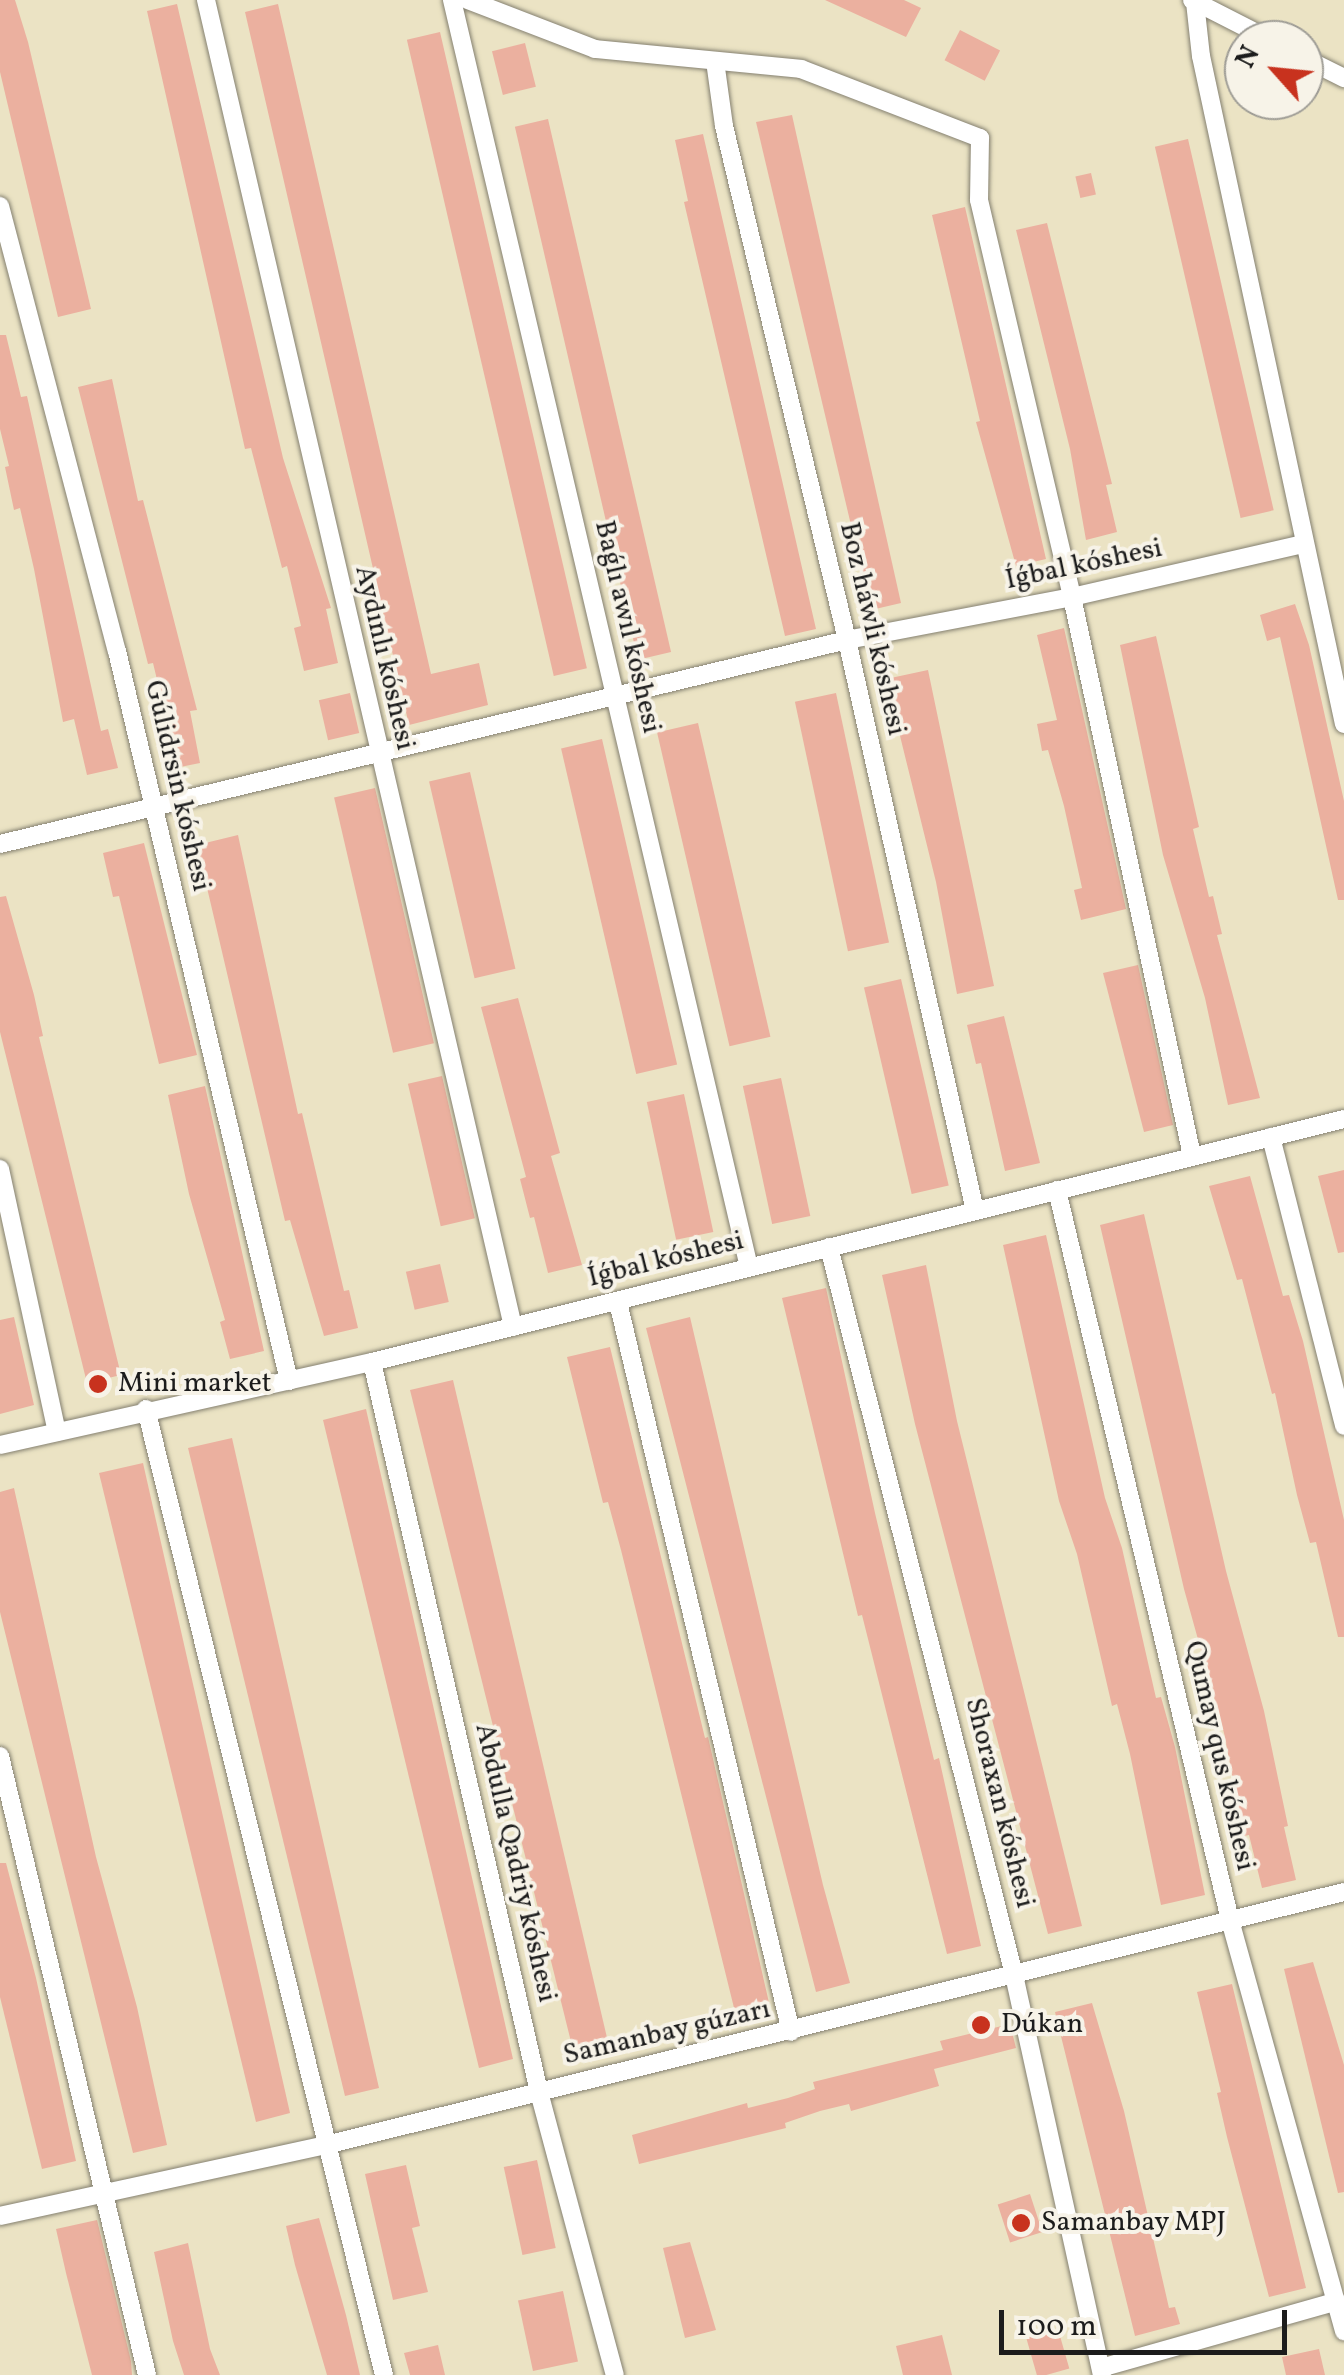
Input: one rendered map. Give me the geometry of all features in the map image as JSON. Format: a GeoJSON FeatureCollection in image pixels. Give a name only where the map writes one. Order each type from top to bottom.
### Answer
{"type":"FeatureCollection","features":[{"type":"Feature","properties":{"kind":"street","name":"Aydınlı kóshesi"},"geometry":{"type":"LineString","coordinates":[[206,0],[513,1326]]}},
{"type":"Feature","properties":{"kind":"street","name":"Baǵlı awıl kóshesi"},"geometry":{"type":"LineString","coordinates":[[452,0],[749,1267]]}},
{"type":"Feature","properties":{"kind":"street"},"geometry":{"type":"LineString","coordinates":[[468,0],[595,50],[801,69],[980,138],[979,200],[1072,597],[1192,1156]]}},
{"type":"Feature","properties":{"kind":"street"},"geometry":{"type":"LineString","coordinates":[[1194,1],[1231,20]]}},
{"type":"Feature","properties":{"kind":"street"},"geometry":{"type":"LineString","coordinates":[[1194,1],[1201,56],[1344,724]]}},
{"type":"Feature","properties":{"kind":"street","name":"Boz háwli kóshesi"},"geometry":{"type":"LineString","coordinates":[[715,61],[724,126],[847,640],[974,1211]]}},
{"type":"Feature","properties":{"kind":"street","name":"Gúlidrsin kóshesi"},"geometry":{"type":"LineString","coordinates":[[0,206],[154,808],[289,1380]]}},
{"type":"Feature","properties":{"kind":"street","name":"Íǵbal kóshesi"},"geometry":{"type":"LineString","coordinates":[[0,844],[616,699],[847,640],[1072,597],[1303,544]]}},
{"type":"Feature","properties":{"kind":"street","name":"Íǵbal kóshesi"},"geometry":{"type":"LineString","coordinates":[[0,1445],[146,1409],[372,1362],[1344,1120]]}},
{"type":"Feature","properties":{"kind":"street"},"geometry":{"type":"LineString","coordinates":[[1271,1137],[1344,1426]]}},
{"type":"Feature","properties":{"kind":"street"},"geometry":{"type":"LineString","coordinates":[[0,1169],[56,1432]]}},
{"type":"Feature","properties":{"kind":"street","name":"Qumay qus kóshesi"},"geometry":{"type":"LineString","coordinates":[[1057,1190],[1230,1920],[1344,2331]]}},
{"type":"Feature","properties":{"kind":"street","name":"Shoraxan kóshesi"},"geometry":{"type":"LineString","coordinates":[[829,1247],[1014,1974],[1102,2371]]}},
{"type":"Feature","properties":{"kind":"street"},"geometry":{"type":"LineString","coordinates":[[618,1302],[791,2032]]}},
{"type":"Feature","properties":{"kind":"street","name":"Abdulla Qadriy kóshesi"},"geometry":{"type":"LineString","coordinates":[[372,1362],[539,2092],[615,2375]]}},
{"type":"Feature","properties":{"kind":"street"},"geometry":{"type":"LineString","coordinates":[[146,1409],[384,2375]]}},
{"type":"Feature","properties":{"kind":"street"},"geometry":{"type":"LineString","coordinates":[[0,1756],[147,2375]]}},
{"type":"Feature","properties":{"kind":"street","name":"Samanbay gúzarı"},"geometry":{"type":"LineString","coordinates":[[0,2216],[326,2145],[1344,1892]]}},
{"type":"Feature","properties":{"kind":"street"},"geometry":{"type":"LineString","coordinates":[[1102,2371],[1337,2301]]}},
{"type":"Feature","properties":{"kind":"building"},"geometry":{"type":"Polygon","coordinates":[[[0,0],[15,0],[28,42],[91,309],[58,317],[0,72],[0,0]]]}},
{"type":"Feature","properties":{"kind":"building"},"geometry":{"type":"Polygon","coordinates":[[[825,0],[904,0],[921,8],[906,37],[825,0]]]}},
{"type":"Feature","properties":{"kind":"building"},"geometry":{"type":"Polygon","coordinates":[[[177,4],[283,458],[331,608],[326,609],[338,663],[304,671],[294,628],[301,626],[287,566],[282,568],[251,448],[245,449],[147,11],[177,4]]]}},
{"type":"Feature","properties":{"kind":"building"},"geometry":{"type":"Polygon","coordinates":[[[278,4],[431,674],[479,663],[488,705],[409,725],[245,12],[278,4]]]}},
{"type":"Feature","properties":{"kind":"building"},"geometry":{"type":"Polygon","coordinates":[[[960,30],[1000,50],[985,81],[945,60],[960,30]]]}},
{"type":"Feature","properties":{"kind":"building"},"geometry":{"type":"Polygon","coordinates":[[[440,32],[587,668],[554,676],[407,40],[440,32]]]}},
{"type":"Feature","properties":{"kind":"building"},"geometry":{"type":"Polygon","coordinates":[[[525,43],[536,87],[503,95],[492,51],[525,43]]]}},
{"type":"Feature","properties":{"kind":"building"},"geometry":{"type":"Polygon","coordinates":[[[792,115],[901,603],[871,610],[756,122],[792,115]]]}},
{"type":"Feature","properties":{"kind":"building"},"geometry":{"type":"Polygon","coordinates":[[[548,119],[671,652],[638,660],[515,127],[548,119]]]}},
{"type":"Feature","properties":{"kind":"building"},"geometry":{"type":"Polygon","coordinates":[[[703,134],[816,629],[785,636],[684,202],[688,201],[675,140],[703,134]]]}},
{"type":"Feature","properties":{"kind":"building"},"geometry":{"type":"Polygon","coordinates":[[[1188,139],[1274,510],[1241,518],[1155,147],[1188,139]]]}},
{"type":"Feature","properties":{"kind":"building"},"geometry":{"type":"Polygon","coordinates":[[[1091,173],[1096,194],[1080,198],[1075,177],[1091,173]]]}},
{"type":"Feature","properties":{"kind":"building"},"geometry":{"type":"Polygon","coordinates":[[[965,207],[1046,559],[1016,566],[976,422],[980,421],[932,215],[965,207]]]}},
{"type":"Feature","properties":{"kind":"building"},"geometry":{"type":"Polygon","coordinates":[[[1047,223],[1112,484],[1106,485],[1117,532],[1086,540],[1070,449],[1016,230],[1047,223]]]}},
{"type":"Feature","properties":{"kind":"building"},"geometry":{"type":"Polygon","coordinates":[[[0,335],[6,335],[21,397],[27,396],[101,731],[108,729],[118,768],[87,775],[74,719],[63,722],[34,569],[20,508],[14,510],[5,467],[9,466],[0,429],[0,335]]]}},
{"type":"Feature","properties":{"kind":"building"},"geometry":{"type":"Polygon","coordinates":[[[112,379],[138,501],[143,500],[197,710],[190,711],[200,763],[170,769],[161,722],[167,721],[153,663],[148,664],[78,387],[112,379]]]}},
{"type":"Feature","properties":{"kind":"building"},"geometry":{"type":"Polygon","coordinates":[[[1295,604],[1309,645],[1344,801],[1344,900],[1338,900],[1280,637],[1267,641],[1260,615],[1295,604]]]}},
{"type":"Feature","properties":{"kind":"building"},"geometry":{"type":"Polygon","coordinates":[[[1064,628],[1126,909],[1081,920],[1074,890],[1082,888],[1064,806],[1048,750],[1042,751],[1037,724],[1057,720],[1037,635],[1064,628]]]}},
{"type":"Feature","properties":{"kind":"building"},"geometry":{"type":"Polygon","coordinates":[[[1156,636],[1199,827],[1193,829],[1209,897],[1213,896],[1222,934],[1217,935],[1260,1098],[1228,1105],[1205,998],[1163,855],[1120,645],[1156,636]]]}},
{"type":"Feature","properties":{"kind":"building"},"geometry":{"type":"Polygon","coordinates":[[[928,670],[994,986],[957,994],[936,882],[886,679],[928,670]]]}},
{"type":"Feature","properties":{"kind":"building"},"geometry":{"type":"Polygon","coordinates":[[[350,693],[359,733],[328,740],[319,700],[350,693]]]}},
{"type":"Feature","properties":{"kind":"building"},"geometry":{"type":"Polygon","coordinates":[[[836,693],[889,942],[848,951],[795,702],[836,693]]]}},
{"type":"Feature","properties":{"kind":"building"},"geometry":{"type":"Polygon","coordinates":[[[698,723],[770,1037],[730,1046],[657,732],[698,723]]]}},
{"type":"Feature","properties":{"kind":"building"},"geometry":{"type":"Polygon","coordinates":[[[602,739],[677,1064],[636,1074],[561,748],[602,739]]]}},
{"type":"Feature","properties":{"kind":"building"},"geometry":{"type":"Polygon","coordinates":[[[470,772],[515,969],[475,978],[429,781],[470,772]]]}},
{"type":"Feature","properties":{"kind":"building"},"geometry":{"type":"Polygon","coordinates":[[[375,788],[434,1043],[393,1053],[334,797],[375,788]]]}},
{"type":"Feature","properties":{"kind":"building"},"geometry":{"type":"Polygon","coordinates":[[[238,835],[298,1114],[302,1113],[344,1291],[349,1290],[358,1328],[324,1336],[290,1220],[285,1221],[197,845],[238,835]]]}},
{"type":"Feature","properties":{"kind":"building"},"geometry":{"type":"Polygon","coordinates":[[[144,843],[197,1055],[159,1064],[119,896],[113,897],[103,853],[144,843]]]}},
{"type":"Feature","properties":{"kind":"building"},"geometry":{"type":"Polygon","coordinates":[[[6,896],[34,995],[43,1036],[39,1037],[121,1375],[87,1383],[0,1032],[0,897],[6,896]]]}},
{"type":"Feature","properties":{"kind":"building"},"geometry":{"type":"Polygon","coordinates":[[[1138,965],[1173,1125],[1144,1132],[1103,973],[1138,965]]]}},
{"type":"Feature","properties":{"kind":"building"},"geometry":{"type":"Polygon","coordinates":[[[901,979],[949,1186],[912,1194],[864,988],[901,979]]]}},
{"type":"Feature","properties":{"kind":"building"},"geometry":{"type":"Polygon","coordinates":[[[518,998],[560,1153],[551,1156],[582,1265],[548,1273],[520,1179],[526,1177],[481,1007],[518,998]]]}},
{"type":"Feature","properties":{"kind":"building"},"geometry":{"type":"Polygon","coordinates":[[[1004,1016],[1040,1163],[1005,1171],[981,1063],[976,1064],[967,1025],[1004,1016]]]}},
{"type":"Feature","properties":{"kind":"building"},"geometry":{"type":"Polygon","coordinates":[[[442,1076],[475,1218],[441,1226],[408,1084],[442,1076]]]}},
{"type":"Feature","properties":{"kind":"building"},"geometry":{"type":"Polygon","coordinates":[[[781,1078],[810,1216],[772,1224],[743,1086],[781,1078]]]}},
{"type":"Feature","properties":{"kind":"building"},"geometry":{"type":"Polygon","coordinates":[[[205,1086],[264,1351],[230,1359],[220,1322],[225,1320],[189,1194],[168,1095],[205,1086]]]}},
{"type":"Feature","properties":{"kind":"building"},"geometry":{"type":"Polygon","coordinates":[[[684,1094],[713,1232],[676,1240],[647,1102],[684,1094]]]}},
{"type":"Feature","properties":{"kind":"building"},"geometry":{"type":"Polygon","coordinates":[[[1344,1170],[1344,1252],[1338,1253],[1318,1176],[1344,1170]]]}},
{"type":"Feature","properties":{"kind":"building"},"geometry":{"type":"Polygon","coordinates":[[[1250,1176],[1283,1296],[1289,1295],[1303,1341],[1344,1520],[1344,1637],[1338,1637],[1316,1542],[1310,1543],[1297,1495],[1275,1393],[1272,1394],[1242,1279],[1237,1280],[1209,1186],[1250,1176]]]}},
{"type":"Feature","properties":{"kind":"building"},"geometry":{"type":"Polygon","coordinates":[[[1144,1214],[1288,1826],[1284,1827],[1296,1880],[1262,1888],[1249,1835],[1244,1836],[1224,1733],[1184,1589],[1100,1225],[1144,1214]]]}},
{"type":"Feature","properties":{"kind":"building"},"geometry":{"type":"Polygon","coordinates":[[[1046,1235],[1105,1498],[1122,1548],[1156,1698],[1161,1697],[1175,1747],[1205,1895],[1161,1905],[1130,1754],[1117,1704],[1112,1706],[1077,1554],[1059,1501],[1003,1245],[1046,1235]]]}},
{"type":"Feature","properties":{"kind":"building"},"geometry":{"type":"Polygon","coordinates":[[[440,1264],[449,1302],[415,1310],[406,1272],[440,1264]]]}},
{"type":"Feature","properties":{"kind":"building"},"geometry":{"type":"Polygon","coordinates":[[[926,1265],[957,1421],[1082,1926],[1048,1934],[915,1424],[882,1275],[926,1265]]]}},
{"type":"Feature","properties":{"kind":"building"},"geometry":{"type":"Polygon","coordinates":[[[826,1288],[875,1513],[934,1760],[939,1758],[981,1946],[947,1954],[862,1615],[858,1616],[782,1298],[826,1288]]]}},
{"type":"Feature","properties":{"kind":"building"},"geometry":{"type":"Polygon","coordinates":[[[14,1317],[34,1405],[0,1414],[0,1320],[14,1317]]]}},
{"type":"Feature","properties":{"kind":"building"},"geometry":{"type":"Polygon","coordinates":[[[690,1317],[823,1885],[850,1983],[816,1992],[646,1328],[690,1317]]]}},
{"type":"Feature","properties":{"kind":"building"},"geometry":{"type":"Polygon","coordinates":[[[610,1347],[705,1738],[708,1737],[770,2007],[736,2016],[621,1550],[608,1502],[603,1503],[567,1357],[610,1347]]]}},
{"type":"Feature","properties":{"kind":"building"},"geometry":{"type":"Polygon","coordinates":[[[453,1380],[608,2042],[573,2050],[410,1390],[453,1380]]]}},
{"type":"Feature","properties":{"kind":"building"},"geometry":{"type":"Polygon","coordinates":[[[366,1409],[513,2059],[479,2068],[323,1420],[366,1409]]]}},
{"type":"Feature","properties":{"kind":"building"},"geometry":{"type":"Polygon","coordinates":[[[232,1438],[379,2088],[345,2096],[188,1448],[232,1438]]]}},
{"type":"Feature","properties":{"kind":"building"},"geometry":{"type":"Polygon","coordinates":[[[143,1463],[290,2113],[256,2122],[99,1473],[143,1463]]]}},
{"type":"Feature","properties":{"kind":"building"},"geometry":{"type":"Polygon","coordinates":[[[14,1488],[96,1857],[137,2007],[167,2145],[133,2153],[0,1612],[0,1492],[14,1488]]]}},
{"type":"Feature","properties":{"kind":"building"},"geometry":{"type":"Polygon","coordinates":[[[0,1863],[6,1863],[36,1978],[76,2161],[42,2169],[0,1997],[0,1863]]]}},
{"type":"Feature","properties":{"kind":"building"},"geometry":{"type":"Polygon","coordinates":[[[1313,1962],[1344,2065],[1344,2192],[1338,2193],[1284,1969],[1313,1962]]]}},
{"type":"Feature","properties":{"kind":"building"},"geometry":{"type":"Polygon","coordinates":[[[1232,1984],[1306,2288],[1269,2297],[1227,2137],[1217,2093],[1221,2092],[1197,1992],[1232,1984]]]}},
{"type":"Feature","properties":{"kind":"building"},"geometry":{"type":"Polygon","coordinates":[[[1092,2003],[1124,2111],[1169,2308],[1175,2307],[1180,2324],[1135,2336],[1055,2012],[1092,2003]]]}},
{"type":"Feature","properties":{"kind":"building"},"geometry":{"type":"Polygon","coordinates":[[[1010,2024],[1016,2048],[934,2069],[939,2086],[851,2111],[849,2104],[820,2111],[785,2123],[786,2128],[639,2164],[632,2135],[747,2103],[748,2108],[788,2098],[815,2089],[813,2082],[943,2050],[940,2041],[1010,2024]]]}},
{"type":"Feature","properties":{"kind":"building"},"geometry":{"type":"Polygon","coordinates":[[[537,2160],[556,2248],[522,2255],[504,2167],[537,2160]]]}},
{"type":"Feature","properties":{"kind":"building"},"geometry":{"type":"Polygon","coordinates":[[[406,2165],[420,2226],[412,2228],[428,2292],[393,2300],[365,2174],[406,2165]]]}},
{"type":"Feature","properties":{"kind":"building"},"geometry":{"type":"Polygon","coordinates":[[[1030,2194],[1042,2232],[1010,2243],[998,2205],[1030,2194]]]}},
{"type":"Feature","properties":{"kind":"building"},"geometry":{"type":"Polygon","coordinates":[[[319,2218],[360,2375],[327,2375],[295,2265],[286,2226],[319,2218]]]}},
{"type":"Feature","properties":{"kind":"building"},"geometry":{"type":"Polygon","coordinates":[[[97,2220],[132,2375],[92,2375],[56,2229],[97,2220]]]}},
{"type":"Feature","properties":{"kind":"building"},"geometry":{"type":"Polygon","coordinates":[[[690,2242],[716,2330],[685,2338],[663,2248],[690,2242]]]}},
{"type":"Feature","properties":{"kind":"building"},"geometry":{"type":"Polygon","coordinates":[[[188,2243],[210,2349],[220,2375],[184,2375],[173,2341],[154,2252],[188,2243]]]}},
{"type":"Feature","properties":{"kind":"building"},"geometry":{"type":"Polygon","coordinates":[[[563,2291],[578,2361],[533,2371],[518,2301],[563,2291]]]}},
{"type":"Feature","properties":{"kind":"building"},"geometry":{"type":"Polygon","coordinates":[[[1058,2329],[1069,2368],[1037,2375],[1026,2338],[1058,2329]]]}},
{"type":"Feature","properties":{"kind":"building"},"geometry":{"type":"Polygon","coordinates":[[[942,2335],[952,2375],[903,2375],[896,2346],[942,2335]]]}},
{"type":"Feature","properties":{"kind":"building"},"geometry":{"type":"Polygon","coordinates":[[[438,2345],[445,2375],[410,2375],[404,2353],[438,2345]]]}},
{"type":"Feature","properties":{"kind":"building"},"geometry":{"type":"Polygon","coordinates":[[[1319,2349],[1325,2375],[1286,2375],[1282,2357],[1319,2349]]]}},
{"type":"Feature","properties":{"kind":"place","name":"Mini market"},"geometry":{"type":"Point","coordinates":[98,1384]}},
{"type":"Feature","properties":{"kind":"place","name":"Dúkan"},"geometry":{"type":"Point","coordinates":[981,2025]}},
{"type":"Feature","properties":{"kind":"place","name":"Samanbay MPJ"},"geometry":{"type":"Point","coordinates":[1021,2223]}}]}
